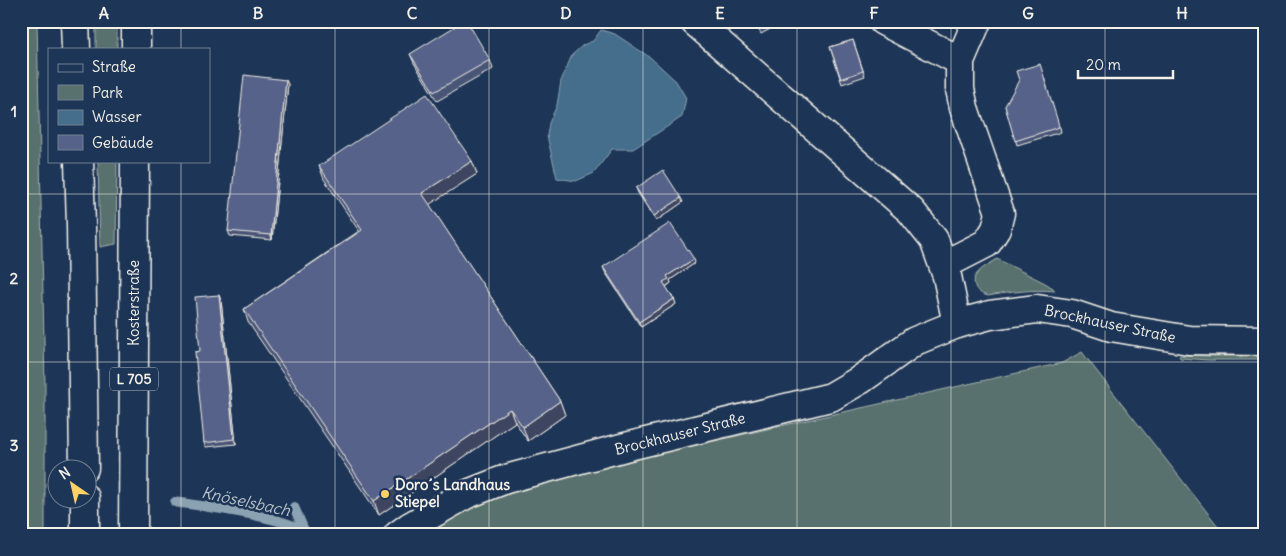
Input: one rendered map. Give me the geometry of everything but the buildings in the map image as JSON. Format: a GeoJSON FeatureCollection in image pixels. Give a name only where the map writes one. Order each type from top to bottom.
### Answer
{"type":"FeatureCollection","features":[{"type":"Feature","properties":{"kind":"street"},"geometry":{"type":"LineString","coordinates":[[75,21],[76,48]]}},
{"type":"Feature","properties":{"kind":"street"},"geometry":{"type":"LineString","coordinates":[[136,21],[136,48]]}},
{"type":"Feature","properties":{"kind":"street"},"geometry":{"type":"LineString","coordinates":[[694,21],[911,210],[934,240],[944,265],[958,324]]}},
{"type":"Feature","properties":{"kind":"street"},"geometry":{"type":"LineString","coordinates":[[883,21],[960,60]]}},
{"type":"Feature","properties":{"kind":"street"},"geometry":{"type":"LineString","coordinates":[[944,265],[987,243],[996,229],[1000,213],[964,108],[960,89],[960,60],[977,21]]}},
{"type":"Feature","properties":{"kind":"street"},"geometry":{"type":"LineString","coordinates":[[79,162],[82,225],[84,458]]}},
{"type":"Feature","properties":{"kind":"street","name":"Kosterstraße"},"geometry":{"type":"LineString","coordinates":[[133,535],[135,162]]}},
{"type":"Feature","properties":{"kind":"street","name":"Brockhauser Straße"},"geometry":{"type":"LineString","coordinates":[[398,535],[465,495],[506,479],[625,447],[831,397],[860,380],[915,341],[958,324],[990,315],[1038,309],[1072,314],[1111,327],[1189,340],[1265,341]]}},
{"type":"Feature","properties":{"kind":"street"},"geometry":{"type":"LineString","coordinates":[[85,508],[85,535]]}},
{"type":"Feature","properties":{"kind":"green space"},"geometry":{"type":"Polygon","coordinates":[[[21,21],[37,21],[45,385],[45,535],[21,535],[21,21]]]}},
{"type":"Feature","properties":{"kind":"green space"},"geometry":{"type":"Polygon","coordinates":[[[96,21],[117,21],[117,48],[96,48],[96,21]]]}},
{"type":"Feature","properties":{"kind":"green space"},"geometry":{"type":"Polygon","coordinates":[[[98,162],[117,162],[116,244],[100,247],[98,162]]]}},
{"type":"Feature","properties":{"kind":"green space"},"geometry":{"type":"Polygon","coordinates":[[[997,259],[1045,283],[1055,291],[1021,291],[988,296],[982,294],[975,286],[975,277],[981,270],[997,259]]]}},
{"type":"Feature","properties":{"kind":"green space"},"geometry":{"type":"Polygon","coordinates":[[[1082,352],[1225,535],[417,535],[500,489],[1062,363],[1082,352]]]}},
{"type":"Feature","properties":{"kind":"green space"},"geometry":{"type":"Polygon","coordinates":[[[1179,356],[1265,356],[1265,360],[1208,360],[1180,358],[1179,356]]]}},
{"type":"Feature","properties":{"kind":"water"},"geometry":{"type":"Polygon","coordinates":[[[601,30],[615,34],[651,58],[676,81],[686,98],[682,117],[633,149],[612,149],[594,173],[576,181],[557,178],[547,136],[549,123],[557,105],[561,81],[572,55],[583,45],[593,41],[601,30]]]}},
{"type":"Feature","properties":{"kind":"waterway","name":"Knöselsbach"},"geometry":{"type":"LineString","coordinates":[[175,502],[267,518],[285,523],[307,535]]}},
{"type":"Feature","properties":{"kind":"waterway"},"geometry":{"type":"LineString","coordinates":[[294,507],[304,530]]}},
{"type":"Feature","properties":{"kind":"place","name":"Doro´s Landhaus Stiepel"},"geometry":{"type":"Point","coordinates":[385,494]}}]}
